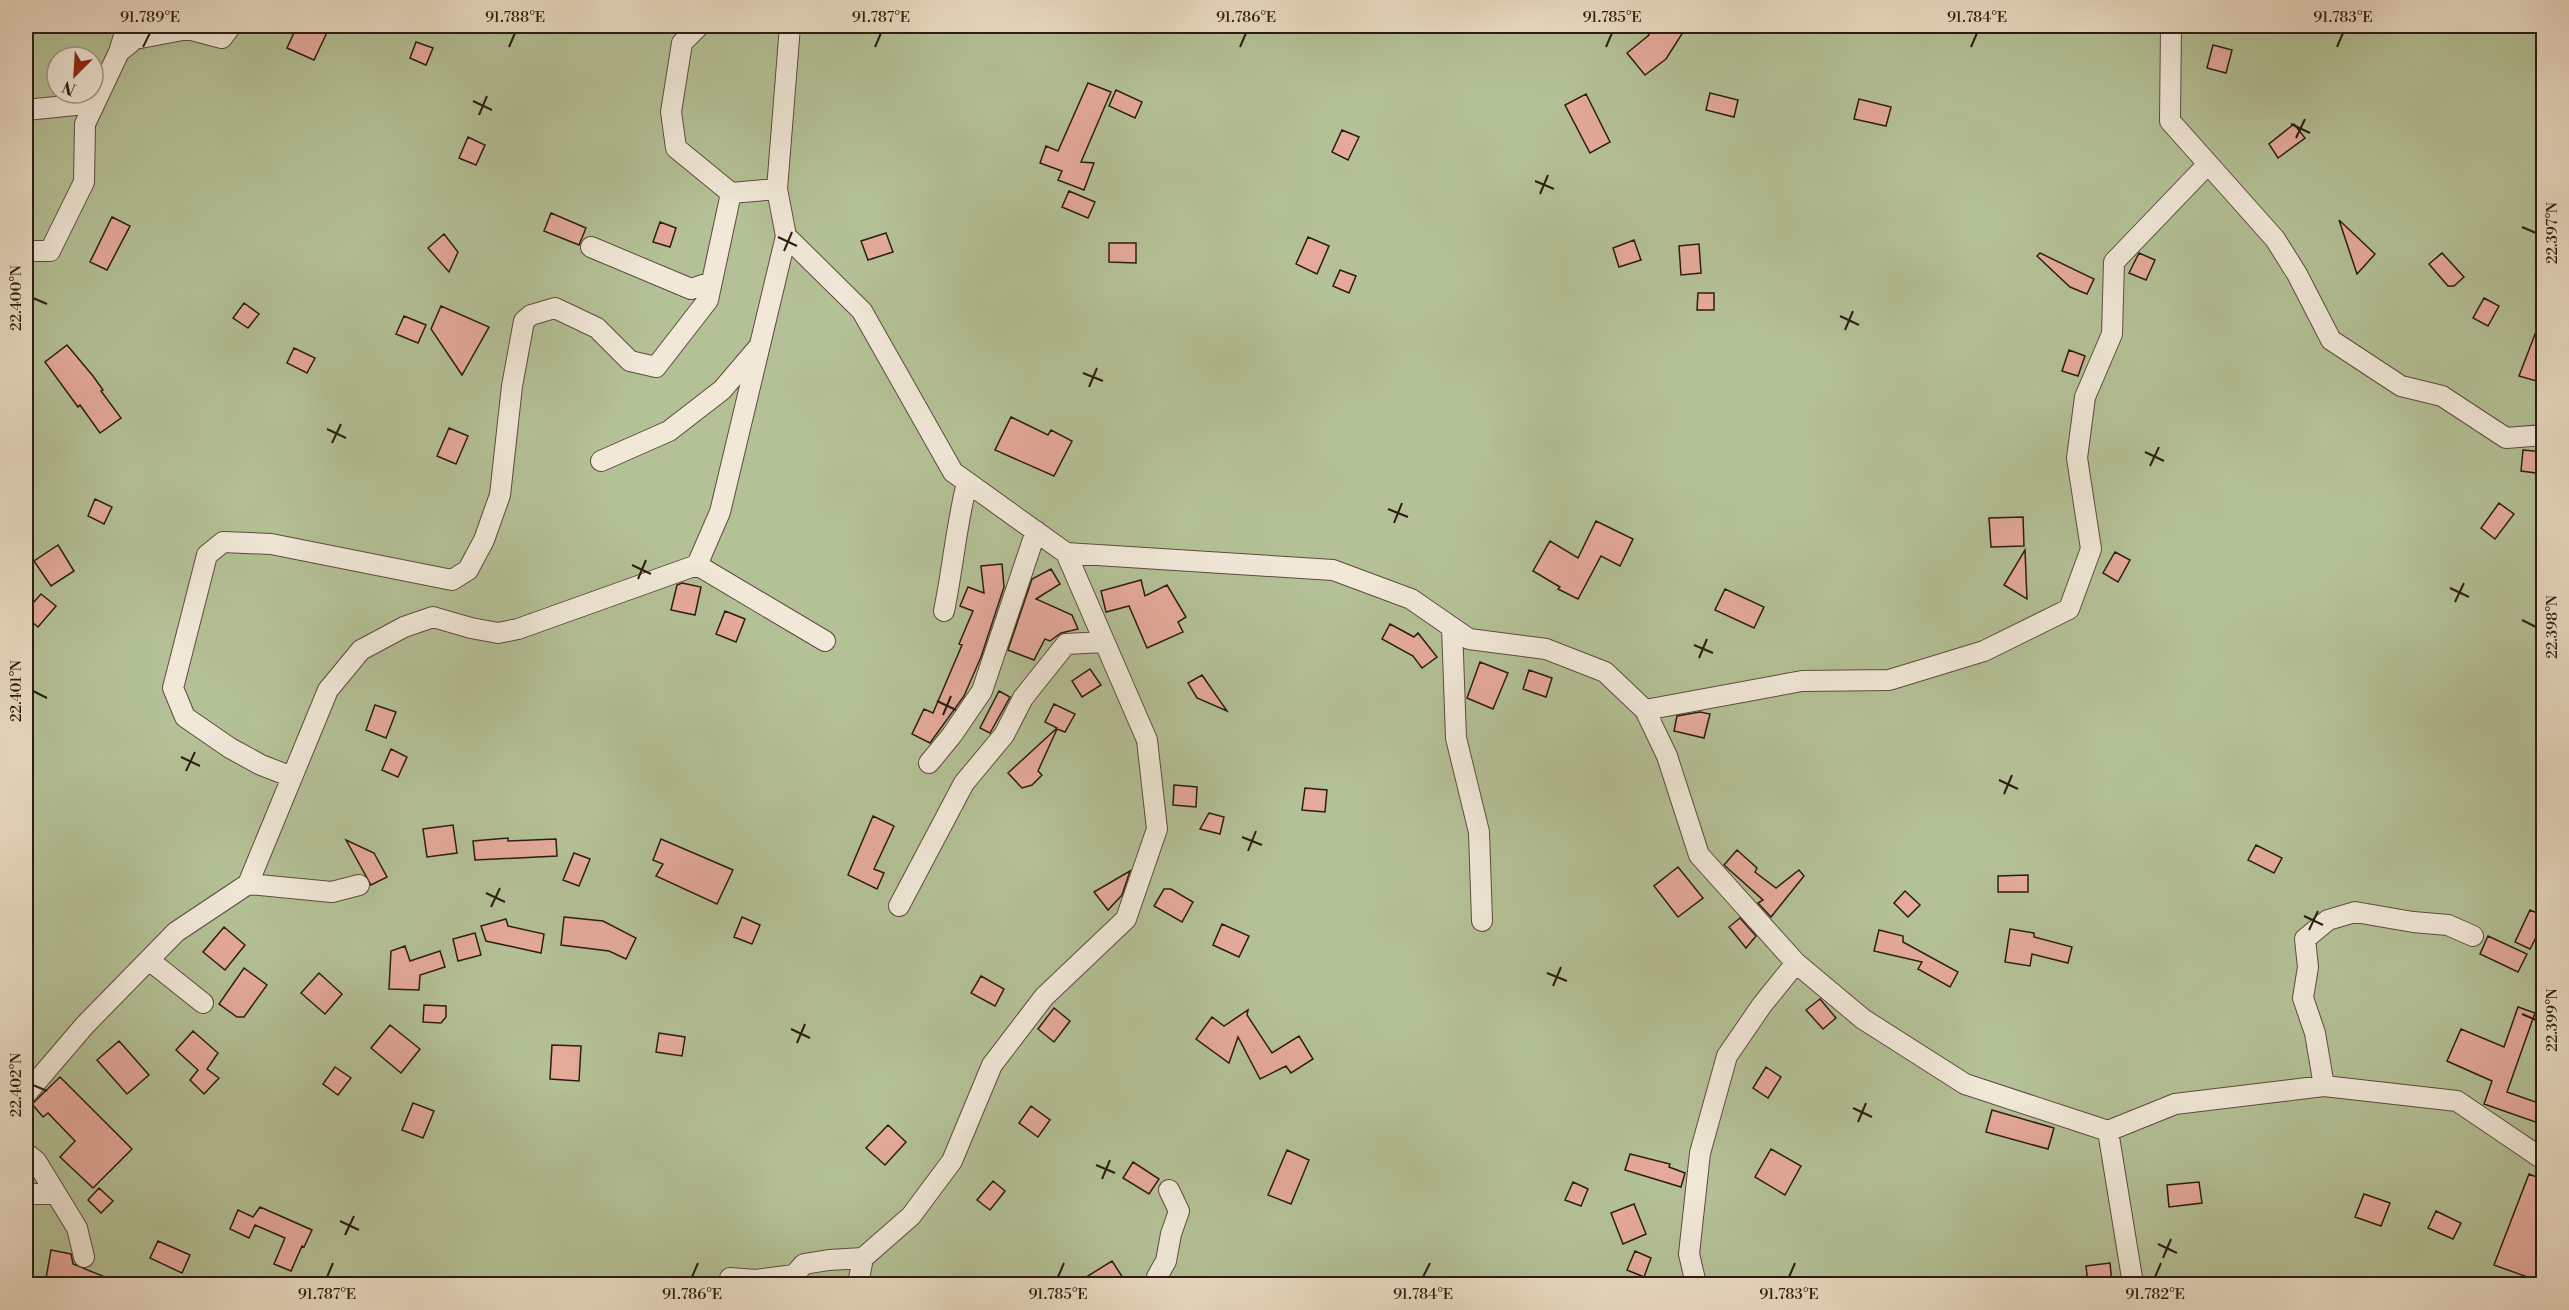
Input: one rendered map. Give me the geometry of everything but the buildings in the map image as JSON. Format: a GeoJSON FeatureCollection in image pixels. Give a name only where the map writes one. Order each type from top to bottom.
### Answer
{"type":"FeatureCollection","features":[{"type":"Feature","properties":{"kind":"street"},"geometry":{"type":"LineString","coordinates":[[105,81],[127,26]]}},
{"type":"Feature","properties":{"kind":"street"},"geometry":{"type":"LineString","coordinates":[[118,52],[135,39],[188,29],[222,38],[231,26]]}},
{"type":"Feature","properties":{"kind":"street"},"geometry":{"type":"LineString","coordinates":[[699,26],[682,43],[671,112],[676,148],[731,193],[777,189]]}},
{"type":"Feature","properties":{"kind":"street"},"geometry":{"type":"LineString","coordinates":[[26,1094],[85,1025],[176,932],[248,884],[328,690],[361,650],[404,627],[433,617],[498,633],[518,629],[697,566],[720,512],[786,236],[777,189],[790,26]]}},
{"type":"Feature","properties":{"kind":"street"},"geometry":{"type":"LineString","coordinates":[[2171,26],[2170,122],[2275,239],[2297,274],[2331,339],[2401,386],[2442,396],[2506,438],[2544,435]]}},
{"type":"Feature","properties":{"kind":"street"},"geometry":{"type":"LineString","coordinates":[[26,110],[75,105]]}},
{"type":"Feature","properties":{"kind":"street"},"geometry":{"type":"LineString","coordinates":[[26,251],[50,250],[84,182],[85,124],[94,105]]}},
{"type":"Feature","properties":{"kind":"street"},"geometry":{"type":"LineString","coordinates":[[1645,710],[1802,681],[1889,680],[1984,651],[2069,609],[2091,549],[2077,459],[2085,397],[2112,334],[2114,262],[2208,164]]}},
{"type":"Feature","properties":{"kind":"street"},"geometry":{"type":"LineString","coordinates":[[292,777],[261,765],[230,748],[185,717],[172,688],[207,555],[223,542],[271,544],[452,580],[468,570],[484,540],[500,495],[512,386],[524,321],[531,315],[555,308],[597,328],[630,361],[656,367],[708,300],[731,193]]}},
{"type":"Feature","properties":{"kind":"street"},"geometry":{"type":"LineString","coordinates":[[730,1278],[791,1280],[804,1264],[863,1258],[911,1216],[952,1161],[992,1065],[1044,997],[1126,919],[1157,828],[1147,740],[1066,553],[953,472],[862,311],[786,236]]}},
{"type":"Feature","properties":{"kind":"street"},"geometry":{"type":"LineString","coordinates":[[591,247],[691,290],[712,282]]}},
{"type":"Feature","properties":{"kind":"street"},"geometry":{"type":"LineString","coordinates":[[601,461],[669,431],[722,390],[760,344]]}},
{"type":"Feature","properties":{"kind":"street"},"geometry":{"type":"LineString","coordinates":[[944,611],[957,521],[967,483]]}},
{"type":"Feature","properties":{"kind":"street"},"geometry":{"type":"LineString","coordinates":[[929,763],[952,735],[982,691],[1036,531]]}},
{"type":"Feature","properties":{"kind":"street"},"geometry":{"type":"LineString","coordinates":[[1066,553],[1333,570],[1411,599],[1469,639],[1546,649],[1605,672],[1645,710],[1667,756],[1699,855],[1796,963],[1863,1018],[1965,1084],[2108,1131],[2175,1104],[2324,1086],[2457,1101],[2544,1160]]}},
{"type":"Feature","properties":{"kind":"street"},"geometry":{"type":"LineString","coordinates":[[697,566],[825,641]]}},
{"type":"Feature","properties":{"kind":"street"},"geometry":{"type":"LineString","coordinates":[[1452,627],[1456,738],[1479,832],[1482,921]]}},
{"type":"Feature","properties":{"kind":"street"},"geometry":{"type":"LineString","coordinates":[[899,906],[964,783],[1004,735],[1023,698],[1066,644],[1104,642]]}},
{"type":"Feature","properties":{"kind":"street"},"geometry":{"type":"LineString","coordinates":[[248,884],[332,892],[359,885]]}},
{"type":"Feature","properties":{"kind":"street"},"geometry":{"type":"LineString","coordinates":[[2324,1086],[2315,1033],[2303,998],[2308,968],[2305,939],[2328,920],[2355,912],[2413,922],[2448,925],[2473,936]]}},
{"type":"Feature","properties":{"kind":"street"},"geometry":{"type":"LineString","coordinates":[[149,960],[203,1003]]}},
{"type":"Feature","properties":{"kind":"street"},"geometry":{"type":"LineString","coordinates":[[1696,1284],[1689,1254],[1700,1153],[1728,1056],[1762,1005],[1796,963]]}},
{"type":"Feature","properties":{"kind":"street"},"geometry":{"type":"LineString","coordinates":[[2108,1131],[2133,1284]]}},
{"type":"Feature","properties":{"kind":"street"},"geometry":{"type":"LineString","coordinates":[[26,1153],[36,1161],[76,1228],[84,1257]]}},
{"type":"Feature","properties":{"kind":"street"},"geometry":{"type":"LineString","coordinates":[[1156,1284],[1157,1277],[1166,1261],[1171,1234],[1179,1211],[1169,1190]]}},
{"type":"Feature","properties":{"kind":"street"},"geometry":{"type":"LineString","coordinates":[[32,1194],[56,1194]]}},
{"type":"Feature","properties":{"kind":"street"},"geometry":{"type":"LineString","coordinates":[[858,1284],[863,1258]]}},
{"type":"Feature","properties":{"kind":"green space"},"geometry":{"type":"Polygon","coordinates":[[[26,26],[2543,26],[2543,1284],[26,1284],[26,26]]]}}]}
